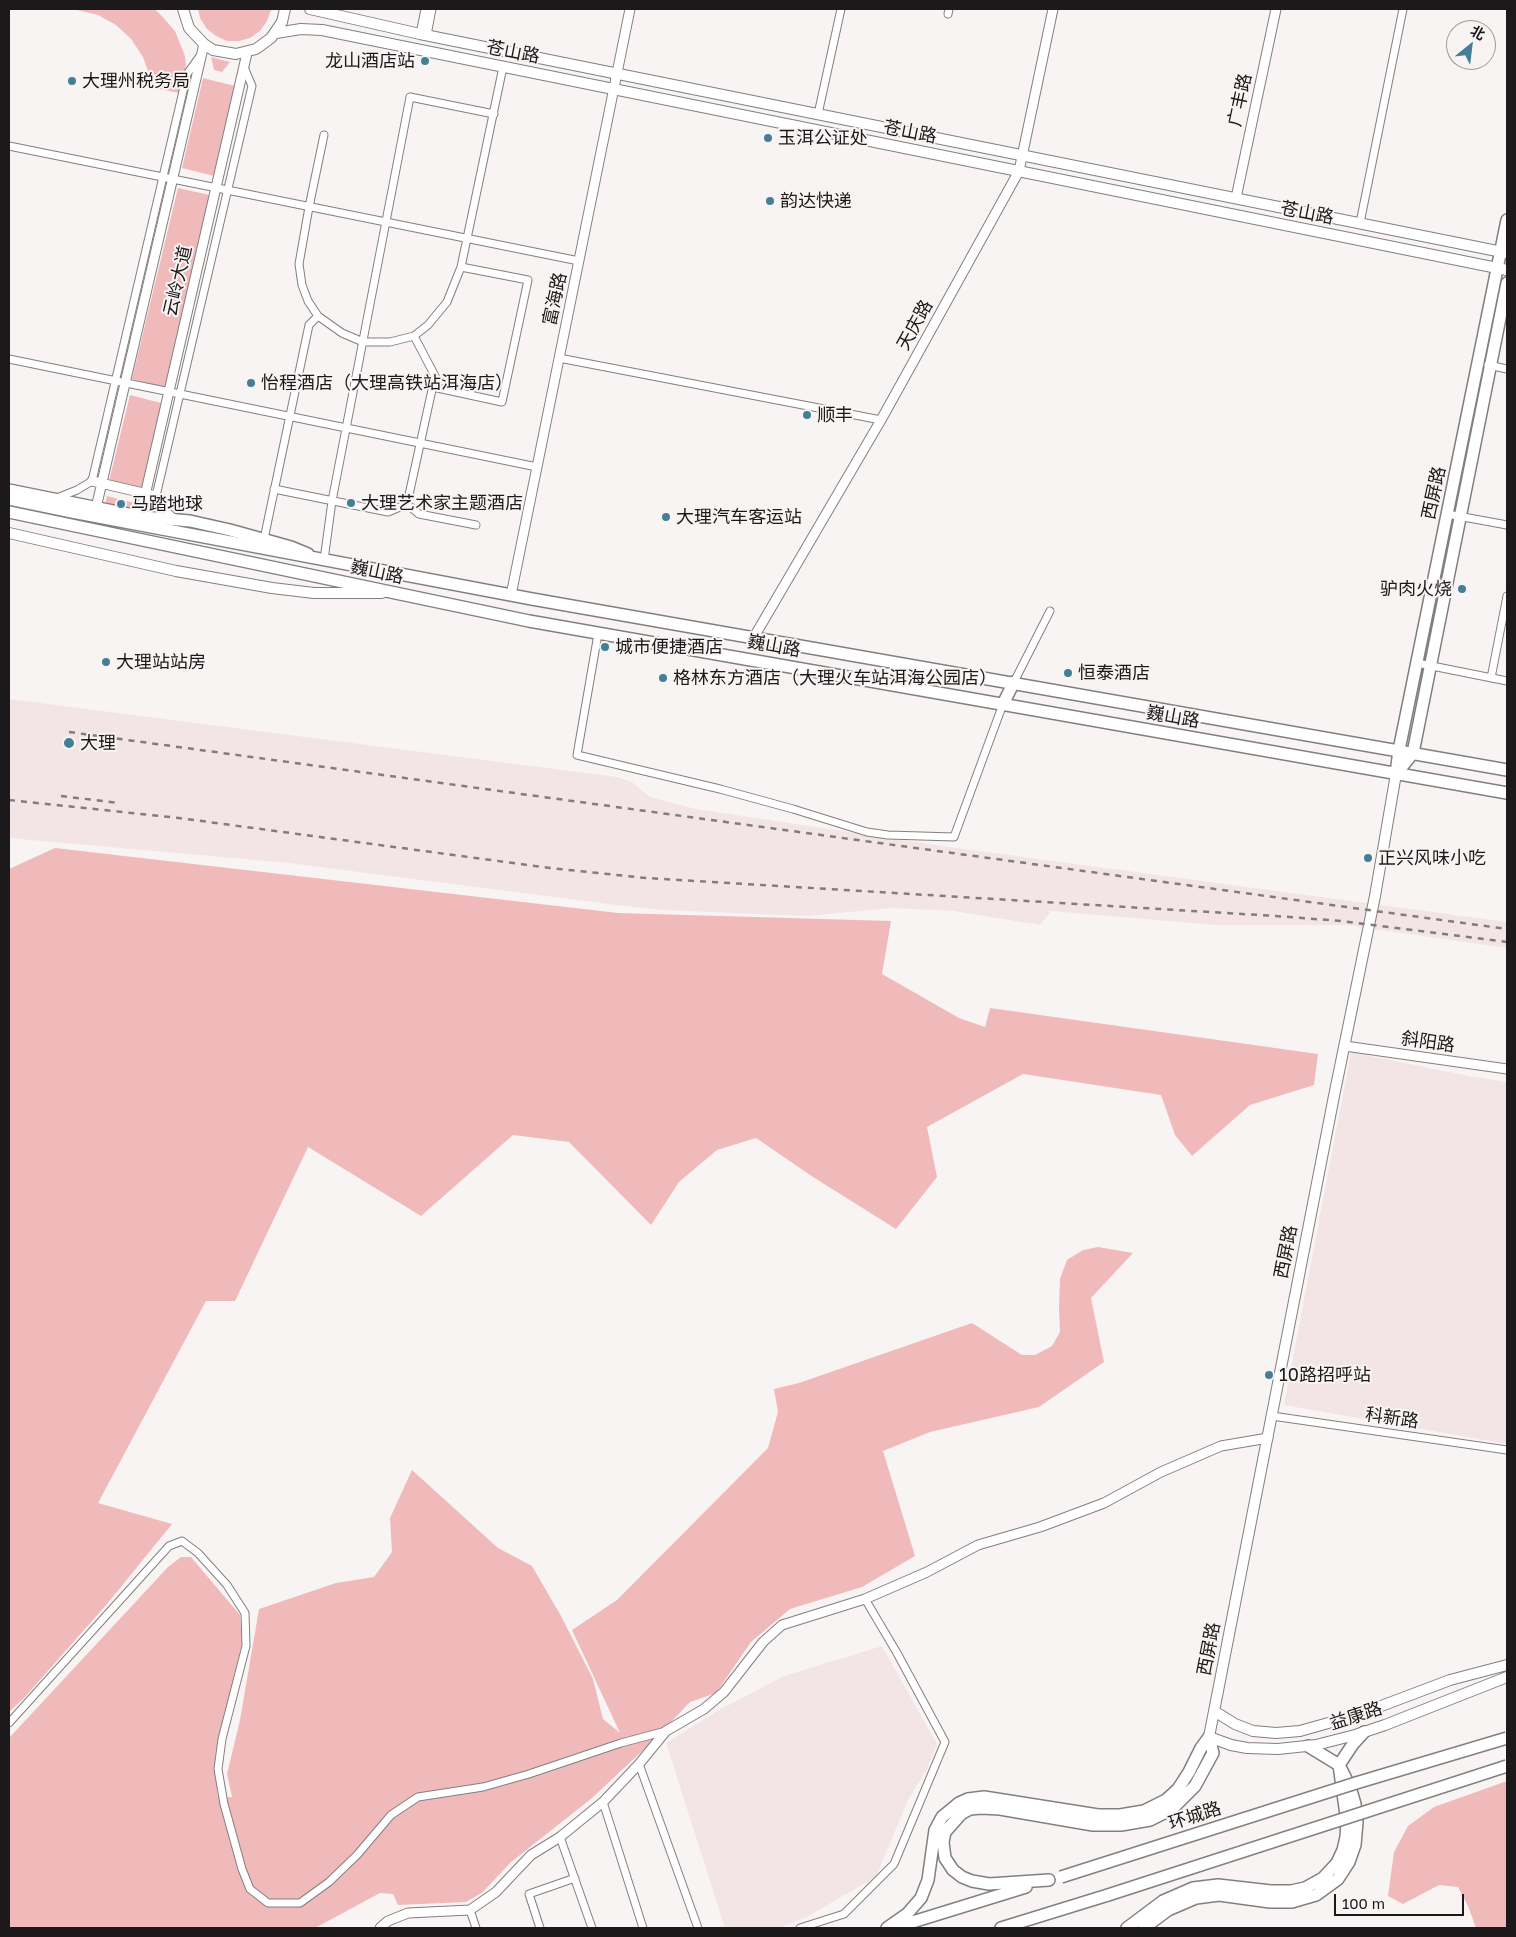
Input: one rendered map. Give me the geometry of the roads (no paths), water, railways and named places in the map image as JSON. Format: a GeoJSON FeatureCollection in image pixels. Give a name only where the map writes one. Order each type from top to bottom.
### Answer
{"type":"FeatureCollection","features":[{"type":"Feature","properties":{"kind":"main road"},"geometry":{"type":"LineString","coordinates":[[182,10],[189,28],[204,44],[224,53],[247,53],[264,45],[276,33],[282,22],[285,9]]}},
{"type":"Feature","properties":{"kind":"main road","name":"苍山路"},"geometry":{"type":"LineString","coordinates":[[310,9],[423,34],[1504,252]]}},
{"type":"Feature","properties":{"kind":"main road","name":"苍山路"},"geometry":{"type":"LineString","coordinates":[[276,33],[301,29],[322,30],[1502,269]]}},
{"type":"Feature","properties":{"kind":"main road","name":"西屏路"},"geometry":{"type":"LineString","coordinates":[[1209,1737],[1375,896],[1399,750],[1478,363],[1502,269],[1507,220]]}},
{"type":"Feature","properties":{"kind":"main road","name":"西屏路"},"geometry":{"type":"LineString","coordinates":[[1396,774],[1413,753],[1507,283]]}},
{"type":"Feature","properties":{"kind":"main road"},"geometry":{"type":"LineString","coordinates":[[9,490],[140,517],[178,520],[230,530],[291,547],[324,560]]}},
{"type":"Feature","properties":{"kind":"main road","name":"巍山路"},"geometry":{"type":"LineString","coordinates":[[9,499],[511,596],[1014,682],[1507,770]]}},
{"type":"Feature","properties":{"kind":"main road","name":"巍山路"},"geometry":{"type":"LineString","coordinates":[[9,512],[502,616],[1507,793]]}},
{"type":"Feature","properties":{"kind":"main road"},"geometry":{"type":"LineString","coordinates":[[9,533],[176,571],[272,588],[314,592],[398,594]]}},
{"type":"Feature","properties":{"kind":"main road"},"geometry":{"type":"LineString","coordinates":[[1003,704],[1014,682]]}},
{"type":"Feature","properties":{"kind":"main road","name":"益康路"},"geometry":{"type":"LineString","coordinates":[[1214,1711],[1230,1721],[1252,1730],[1271,1733],[1295,1732],[1342,1720],[1450,1680],[1507,1665]]}},
{"type":"Feature","properties":{"kind":"main road","name":"益康路"},"geometry":{"type":"LineString","coordinates":[[1209,1737],[1231,1745],[1247,1748],[1308,1746],[1335,1741],[1364,1732],[1507,1677]]}},
{"type":"Feature","properties":{"kind":"main road"},"geometry":{"type":"LineString","coordinates":[[1127,1928],[1163,1901],[1193,1888],[1227,1885],[1284,1892],[1305,1888],[1323,1878],[1337,1863],[1346,1837],[1346,1814],[1339,1765],[1353,1744],[1364,1732]]}},
{"type":"Feature","properties":{"kind":"main road"},"geometry":{"type":"LineString","coordinates":[[1049,1880],[994,1884],[962,1878],[951,1868],[945,1858],[943,1842],[947,1829],[961,1814],[970,1809],[981,1808],[1106,1826],[1132,1824],[1154,1818],[1177,1805],[1198,1781],[1212,1753],[1209,1737]]}},
{"type":"Feature","properties":{"kind":"main road"},"geometry":{"type":"LineString","coordinates":[[887,1928],[906,1914],[921,1898],[928,1880],[935,1830],[942,1817],[959,1803],[972,1798],[984,1797],[1098,1815],[1120,1815],[1144,1810],[1166,1800],[1178,1789],[1209,1737]]}},
{"type":"Feature","properties":{"kind":"main road","name":"环城路"},"geometry":{"type":"LineString","coordinates":[[893,1928],[1061,1877],[1356,1783],[1507,1738]]}},
{"type":"Feature","properties":{"kind":"main road"},"geometry":{"type":"LineString","coordinates":[[1144,1928],[1168,1910],[1196,1898],[1219,1895],[1270,1902],[1292,1902],[1316,1895],[1333,1883],[1349,1862],[1357,1835],[1353,1795],[1339,1765],[1308,1746]]}},
{"type":"Feature","properties":{"kind":"main road"},"geometry":{"type":"LineString","coordinates":[[1001,1928],[1507,1766]]}},
{"type":"Feature","properties":{"kind":"main road"},"geometry":{"type":"LineString","coordinates":[[1033,1928],[1061,1910]]}},
{"type":"Feature","properties":{"kind":"street"},"geometry":{"type":"LineString","coordinates":[[423,34],[425,9]]}},
{"type":"Feature","properties":{"kind":"street"},"geometry":{"type":"LineString","coordinates":[[423,34],[432,9]]}},
{"type":"Feature","properties":{"kind":"street","name":"富海路"},"geometry":{"type":"LineString","coordinates":[[511,596],[630,9]]}},
{"type":"Feature","properties":{"kind":"street"},"geometry":{"type":"LineString","coordinates":[[818,114],[840,9]]}},
{"type":"Feature","properties":{"kind":"street","name":"天庆路"},"geometry":{"type":"LineString","coordinates":[[754,637],[881,420],[1019,171],[1053,9]]}},
{"type":"Feature","properties":{"kind":"street","name":"广丰路"},"geometry":{"type":"LineString","coordinates":[[1236,198],[1276,9]]}},
{"type":"Feature","properties":{"kind":"street"},"geometry":{"type":"LineString","coordinates":[[1360,223],[1403,9]]}},
{"type":"Feature","properties":{"kind":"street","name":"云岭大道"},"geometry":{"type":"LineString","coordinates":[[96,508],[204,44]]}},
{"type":"Feature","properties":{"kind":"street","name":"云岭大道"},"geometry":{"type":"LineString","coordinates":[[140,517],[247,53]]}},
{"type":"Feature","properties":{"kind":"street"},"geometry":{"type":"LineString","coordinates":[[92,481],[187,74],[201,56]]}},
{"type":"Feature","properties":{"kind":"street"},"geometry":{"type":"LineString","coordinates":[[178,520],[166,512],[156,496],[252,86],[244,67]]}},
{"type":"Feature","properties":{"kind":"street"},"geometry":{"type":"LineString","coordinates":[[324,135],[308,207],[299,264],[302,285],[308,301],[318,316],[342,333],[363,342],[390,342],[414,336],[428,325],[442,309],[450,295],[461,267],[503,67]]}},
{"type":"Feature","properties":{"kind":"street"},"geometry":{"type":"LineString","coordinates":[[324,560],[332,501],[410,97],[494,114]]}},
{"type":"Feature","properties":{"kind":"street"},"geometry":{"type":"LineString","coordinates":[[9,146],[579,261]]}},
{"type":"Feature","properties":{"kind":"street"},"geometry":{"type":"LineString","coordinates":[[433,387],[502,402],[528,280],[461,267]]}},
{"type":"Feature","properties":{"kind":"street"},"geometry":{"type":"LineString","coordinates":[[264,539],[309,325],[318,316]]}},
{"type":"Feature","properties":{"kind":"street"},"geometry":{"type":"LineString","coordinates":[[407,504],[436,376],[414,336]]}},
{"type":"Feature","properties":{"kind":"street"},"geometry":{"type":"LineString","coordinates":[[559,358],[881,420]]}},
{"type":"Feature","properties":{"kind":"street"},"geometry":{"type":"LineString","coordinates":[[9,359],[537,467]]}},
{"type":"Feature","properties":{"kind":"street"},"geometry":{"type":"LineString","coordinates":[[1478,363],[1507,368]]}},
{"type":"Feature","properties":{"kind":"street"},"geometry":{"type":"LineString","coordinates":[[53,499],[69,494],[92,481],[156,496]]}},
{"type":"Feature","properties":{"kind":"street"},"geometry":{"type":"LineString","coordinates":[[274,489],[388,512],[407,504]]}},
{"type":"Feature","properties":{"kind":"street"},"geometry":{"type":"LineString","coordinates":[[407,504],[420,514],[476,524]]}},
{"type":"Feature","properties":{"kind":"street"},"geometry":{"type":"LineString","coordinates":[[1447,514],[1507,526]]}},
{"type":"Feature","properties":{"kind":"street"},"geometry":{"type":"LineString","coordinates":[[1491,678],[1507,596]]}},
{"type":"Feature","properties":{"kind":"street"},"geometry":{"type":"LineString","coordinates":[[1014,682],[1050,611]]}},
{"type":"Feature","properties":{"kind":"street"},"geometry":{"type":"LineString","coordinates":[[598,634],[576,755],[720,789],[867,832],[888,835],[954,837],[1003,704]]}},
{"type":"Feature","properties":{"kind":"street"},"geometry":{"type":"LineString","coordinates":[[1417,663],[1507,681]]}},
{"type":"Feature","properties":{"kind":"street","name":"斜阳路"},"geometry":{"type":"LineString","coordinates":[[1345,1046],[1507,1069]]}},
{"type":"Feature","properties":{"kind":"street","name":"科新路"},"geometry":{"type":"LineString","coordinates":[[1272,1416],[1507,1450]]}},
{"type":"Feature","properties":{"kind":"street"},"geometry":{"type":"LineString","coordinates":[[9,1723],[169,1546],[182,1541],[198,1553],[227,1585],[245,1613],[246,1646],[222,1739],[218,1769],[224,1804],[242,1869],[250,1889],[268,1902],[300,1903],[329,1882],[357,1855],[391,1815],[418,1797],[483,1786],[530,1774],[621,1742],[666,1731],[704,1709],[724,1692],[763,1642],[782,1625],[865,1599],[928,1572],[978,1546],[1040,1527],[1104,1503],[1161,1472],[1221,1446],[1268,1438]]}},
{"type":"Feature","properties":{"kind":"street"},"geometry":{"type":"LineString","coordinates":[[800,1928],[844,1914],[894,1864],[945,1742],[897,1653],[865,1599]]}},
{"type":"Feature","properties":{"kind":"street"},"geometry":{"type":"LineString","coordinates":[[380,1928],[388,1922],[408,1913],[470,1910],[496,1892],[531,1855],[560,1837],[603,1802],[639,1764],[666,1731]]}},
{"type":"Feature","properties":{"kind":"street"},"geometry":{"type":"LineString","coordinates":[[639,1764],[698,1928]]}},
{"type":"Feature","properties":{"kind":"street"},"geometry":{"type":"LineString","coordinates":[[603,1802],[643,1928]]}},
{"type":"Feature","properties":{"kind":"street"},"geometry":{"type":"LineString","coordinates":[[560,1837],[592,1928]]}},
{"type":"Feature","properties":{"kind":"street"},"geometry":{"type":"LineString","coordinates":[[540,1928],[529,1894],[575,1878]]}},
{"type":"Feature","properties":{"kind":"street"},"geometry":{"type":"LineString","coordinates":[[470,1910],[476,1928]]}},
{"type":"Feature","properties":{"kind":"railway"},"geometry":{"type":"LineString","coordinates":[[69,732],[1507,929]]}},
{"type":"Feature","properties":{"kind":"railway"},"geometry":{"type":"LineString","coordinates":[[61,796],[119,803]]}},
{"type":"Feature","properties":{"kind":"railway"},"geometry":{"type":"LineString","coordinates":[[9,800],[179,818],[550,868],[646,878],[1276,916],[1341,921],[1507,942]]}},
{"type":"Feature","properties":{"kind":"place","name":"龙山酒店站"},"geometry":{"type":"Point","coordinates":[425,61]}},
{"type":"Feature","properties":{"kind":"place","name":"大理州税务局"},"geometry":{"type":"Point","coordinates":[72,81]}},
{"type":"Feature","properties":{"kind":"place","name":"玉洱公证处"},"geometry":{"type":"Point","coordinates":[768,138]}},
{"type":"Feature","properties":{"kind":"place","name":"韵达快递"},"geometry":{"type":"Point","coordinates":[770,201]}},
{"type":"Feature","properties":{"kind":"place","name":"怡程酒店（大理高铁站洱海店）"},"geometry":{"type":"Point","coordinates":[251,383]}},
{"type":"Feature","properties":{"kind":"place","name":"顺丰"},"geometry":{"type":"Point","coordinates":[807,415]}},
{"type":"Feature","properties":{"kind":"place","name":"大理艺术家主题酒店"},"geometry":{"type":"Point","coordinates":[351,503]}},
{"type":"Feature","properties":{"kind":"place","name":"马踏地球"},"geometry":{"type":"Point","coordinates":[121,504]}},
{"type":"Feature","properties":{"kind":"place","name":"大理汽车客运站"},"geometry":{"type":"Point","coordinates":[666,517]}},
{"type":"Feature","properties":{"kind":"place","name":"驴肉火烧"},"geometry":{"type":"Point","coordinates":[1462,589]}},
{"type":"Feature","properties":{"kind":"place","name":"城市便捷酒店"},"geometry":{"type":"Point","coordinates":[605,647]}},
{"type":"Feature","properties":{"kind":"place","name":"大理站站房"},"geometry":{"type":"Point","coordinates":[106,662]}},
{"type":"Feature","properties":{"kind":"place","name":"恒泰酒店"},"geometry":{"type":"Point","coordinates":[1068,673]}},
{"type":"Feature","properties":{"kind":"place","name":"格林东方酒店（大理火车站洱海公园店）"},"geometry":{"type":"Point","coordinates":[663,678]}},
{"type":"Feature","properties":{"kind":"place","name":"大理"},"geometry":{"type":"Point","coordinates":[69,743]}},
{"type":"Feature","properties":{"kind":"place","name":"正兴风味小吃"},"geometry":{"type":"Point","coordinates":[1368,858]}},
{"type":"Feature","properties":{"kind":"place","name":"10路招呼站"},"geometry":{"type":"Point","coordinates":[1269,1375]}}]}
